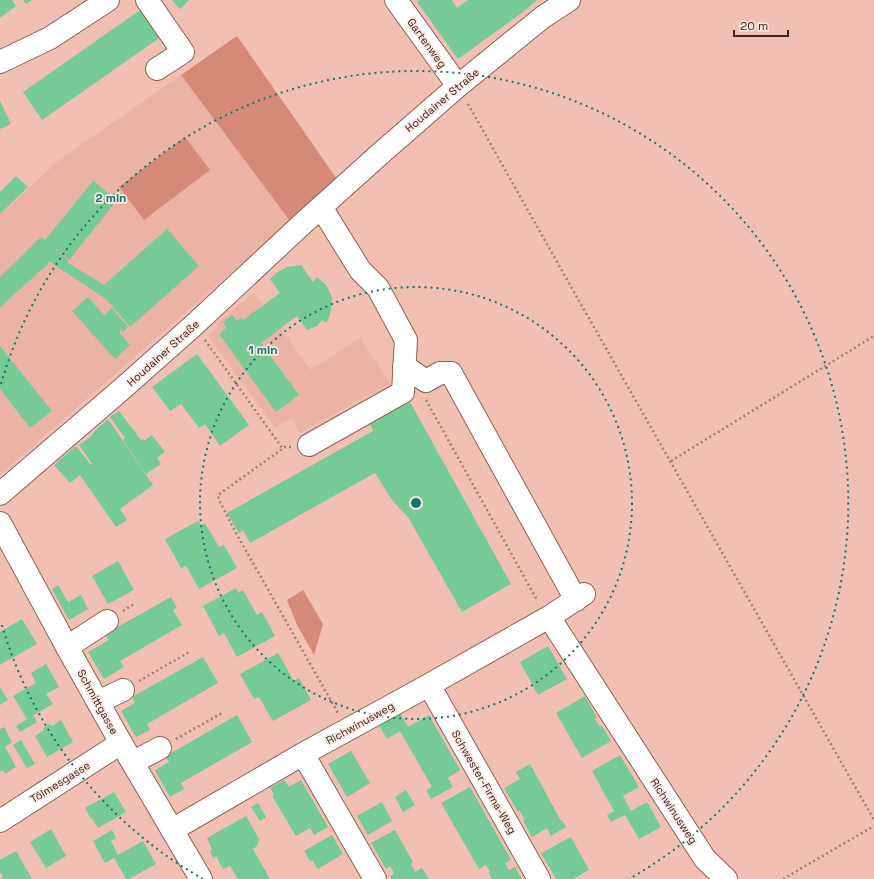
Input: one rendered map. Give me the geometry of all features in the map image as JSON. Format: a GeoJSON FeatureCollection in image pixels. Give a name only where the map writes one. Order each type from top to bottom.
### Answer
{"type":"FeatureCollection","features":[{"type":"Feature","properties":{"kind":"street"},"geometry":{"type":"LineString","coordinates":[[0,62],[50,38],[107,0]]}},
{"type":"Feature","properties":{"kind":"street"},"geometry":{"type":"LineString","coordinates":[[147,0],[183,52],[157,69]]}},
{"type":"Feature","properties":{"kind":"street","name":"Gartenweg"},"geometry":{"type":"LineString","coordinates":[[396,0],[458,86]]}},
{"type":"Feature","properties":{"kind":"street","name":"Houdainer Straße"},"geometry":{"type":"LineString","coordinates":[[0,494],[194,325],[321,207],[458,86],[543,17],[569,0]]}},
{"type":"Feature","properties":{"kind":"street"},"geometry":{"type":"LineString","coordinates":[[309,446],[403,392],[406,340],[378,288],[360,270],[321,207]]}},
{"type":"Feature","properties":{"kind":"street","name":"Richwinusweg"},"geometry":{"type":"LineString","coordinates":[[172,830],[302,754],[548,618],[580,597],[451,373],[440,373],[426,381],[404,375]]}},
{"type":"Feature","properties":{"kind":"street","name":"Schmittgasse"},"geometry":{"type":"LineString","coordinates":[[0,523],[121,743],[201,879]]}},
{"type":"Feature","properties":{"kind":"street","name":"Richwinusweg"},"geometry":{"type":"LineString","coordinates":[[548,618],[705,859],[726,879]]}},
{"type":"Feature","properties":{"kind":"street"},"geometry":{"type":"LineString","coordinates":[[67,646],[107,621]]}},
{"type":"Feature","properties":{"kind":"street","name":"Schwester-Firma-Weg"},"geometry":{"type":"LineString","coordinates":[[429,685],[539,879]]}},
{"type":"Feature","properties":{"kind":"street"},"geometry":{"type":"LineString","coordinates":[[98,702],[123,690]]}},
{"type":"Feature","properties":{"kind":"street","name":"Tölmesgasse"},"geometry":{"type":"LineString","coordinates":[[0,821],[121,743]]}},
{"type":"Feature","properties":{"kind":"street"},"geometry":{"type":"LineString","coordinates":[[141,758],[160,748]]}},
{"type":"Feature","properties":{"kind":"street"},"geometry":{"type":"LineString","coordinates":[[302,754],[374,879]]}},
{"type":"Feature","properties":{"kind":"path"},"geometry":{"type":"LineString","coordinates":[[458,86],[874,820]]}},
{"type":"Feature","properties":{"kind":"path"},"geometry":{"type":"LineString","coordinates":[[194,325],[283,449]]}},
{"type":"Feature","properties":{"kind":"path"},"geometry":{"type":"LineString","coordinates":[[670,461],[874,336]]}},
{"type":"Feature","properties":{"kind":"path"},"geometry":{"type":"LineString","coordinates":[[404,375],[420,389],[548,618]]}},
{"type":"Feature","properties":{"kind":"path"},"geometry":{"type":"LineString","coordinates":[[309,446],[285,447],[218,495],[219,500],[236,533],[347,730]]}},
{"type":"Feature","properties":{"kind":"path"},"geometry":{"type":"LineString","coordinates":[[123,690],[192,652]]}},
{"type":"Feature","properties":{"kind":"path"},"geometry":{"type":"LineString","coordinates":[[160,748],[224,712]]}},
{"type":"Feature","properties":{"kind":"path"},"geometry":{"type":"LineString","coordinates":[[783,879],[874,826]]}},
{"type":"Feature","properties":{"kind":"shaded area"},"geometry":{"type":"Polygon","coordinates":[[[237,36],[337,179],[290,221],[181,75],[237,36]]]}},
{"type":"Feature","properties":{"kind":"shaded area"},"geometry":{"type":"Polygon","coordinates":[[[181,75],[290,221],[2,473],[0,473],[0,215],[59,160],[181,75]]]}},
{"type":"Feature","properties":{"kind":"shaded area"},"geometry":{"type":"Polygon","coordinates":[[[185,137],[210,170],[144,220],[119,187],[185,137]]]}},
{"type":"Feature","properties":{"kind":"shaded area"},"geometry":{"type":"Polygon","coordinates":[[[254,292],[311,370],[360,338],[390,383],[300,433],[292,418],[275,428],[208,336],[218,327],[216,325],[254,292]]]}},
{"type":"Feature","properties":{"kind":"shaded area"},"geometry":{"type":"Polygon","coordinates":[[[303,590],[323,624],[314,655],[297,625],[287,600],[303,590]]]}},
{"type":"Feature","properties":{"kind":"building"},"geometry":{"type":"Polygon","coordinates":[[[0,0],[12,0],[16,6],[0,18],[0,0]]]}},
{"type":"Feature","properties":{"kind":"building"},"geometry":{"type":"Polygon","coordinates":[[[23,0],[32,0],[26,4],[23,0]]]}},
{"type":"Feature","properties":{"kind":"building"},"geometry":{"type":"Polygon","coordinates":[[[172,0],[189,0],[180,9],[172,0]]]}},
{"type":"Feature","properties":{"kind":"building"},"geometry":{"type":"Polygon","coordinates":[[[420,0],[452,0],[457,8],[468,0],[537,0],[523,12],[458,59],[417,2],[420,0]]]}},
{"type":"Feature","properties":{"kind":"building"},"geometry":{"type":"Polygon","coordinates":[[[146,6],[165,34],[42,120],[23,92],[146,6]]]}},
{"type":"Feature","properties":{"kind":"building"},"geometry":{"type":"Polygon","coordinates":[[[0,101],[11,124],[0,129],[0,101]]]}},
{"type":"Feature","properties":{"kind":"building"},"geometry":{"type":"Polygon","coordinates":[[[16,176],[28,187],[0,214],[0,192],[16,176]]]}},
{"type":"Feature","properties":{"kind":"building"},"geometry":{"type":"Polygon","coordinates":[[[93,181],[117,200],[69,260],[60,252],[68,260],[67,262],[104,285],[167,229],[199,266],[130,327],[107,300],[49,261],[48,264],[0,307],[0,277],[41,237],[45,240],[93,181]]]}},
{"type":"Feature","properties":{"kind":"building"},"geometry":{"type":"Polygon","coordinates":[[[301,265],[313,282],[317,277],[326,285],[332,298],[331,310],[326,323],[322,320],[317,326],[307,330],[297,316],[261,343],[299,395],[276,412],[219,334],[226,328],[223,322],[232,315],[237,321],[241,317],[243,320],[280,293],[270,279],[275,274],[287,267],[301,265]]]}},
{"type":"Feature","properties":{"kind":"building"},"geometry":{"type":"Polygon","coordinates":[[[88,297],[104,315],[112,308],[128,327],[123,332],[121,330],[119,332],[130,345],[115,359],[72,311],[88,297]]]}},
{"type":"Feature","properties":{"kind":"building"},"geometry":{"type":"Polygon","coordinates":[[[0,346],[52,411],[30,428],[0,389],[0,346]]]}},
{"type":"Feature","properties":{"kind":"building"},"geometry":{"type":"Polygon","coordinates":[[[197,354],[249,425],[220,446],[205,424],[199,428],[181,404],[170,411],[152,387],[197,354]]]}},
{"type":"Feature","properties":{"kind":"building"},"geometry":{"type":"Polygon","coordinates":[[[410,402],[511,584],[462,612],[408,517],[390,497],[375,473],[250,543],[243,530],[239,533],[227,513],[373,431],[370,424],[410,402]]]}},
{"type":"Feature","properties":{"kind":"building"},"geometry":{"type":"Polygon","coordinates":[[[119,411],[141,440],[143,439],[144,441],[152,435],[165,452],[157,458],[161,464],[146,474],[123,440],[125,438],[110,417],[119,411]]]}},
{"type":"Feature","properties":{"kind":"building"},"geometry":{"type":"Polygon","coordinates":[[[108,419],[153,485],[120,509],[127,520],[116,527],[80,475],[70,483],[54,465],[76,446],[91,465],[92,464],[79,445],[89,438],[108,419]]]}},
{"type":"Feature","properties":{"kind":"building"},"geometry":{"type":"Polygon","coordinates":[[[198,521],[201,525],[205,523],[219,547],[224,545],[237,568],[199,589],[186,566],[181,568],[165,539],[198,521]]]}},
{"type":"Feature","properties":{"kind":"building"},"geometry":{"type":"Polygon","coordinates":[[[118,561],[134,590],[108,604],[92,576],[118,561]]]}},
{"type":"Feature","properties":{"kind":"building"},"geometry":{"type":"Polygon","coordinates":[[[58,585],[68,602],[81,595],[88,609],[69,620],[52,589],[58,585]]]}},
{"type":"Feature","properties":{"kind":"building"},"geometry":{"type":"Polygon","coordinates":[[[236,588],[238,593],[243,590],[257,615],[262,612],[275,636],[237,657],[224,633],[219,636],[203,606],[236,588]]]}},
{"type":"Feature","properties":{"kind":"building"},"geometry":{"type":"Polygon","coordinates":[[[171,597],[177,608],[173,610],[182,625],[120,661],[124,667],[104,679],[88,652],[109,640],[105,634],[171,597]]]}},
{"type":"Feature","properties":{"kind":"building"},"geometry":{"type":"Polygon","coordinates":[[[22,619],[37,644],[0,665],[0,632],[22,619]]]}},
{"type":"Feature","properties":{"kind":"building"},"geometry":{"type":"Polygon","coordinates":[[[548,646],[567,679],[538,695],[520,662],[548,646]]]}},
{"type":"Feature","properties":{"kind":"building"},"geometry":{"type":"Polygon","coordinates":[[[278,653],[294,681],[299,678],[311,700],[273,721],[259,697],[254,699],[240,674],[278,653]]]}},
{"type":"Feature","properties":{"kind":"building"},"geometry":{"type":"Polygon","coordinates":[[[203,657],[218,683],[147,724],[150,730],[136,737],[121,711],[135,703],[132,697],[203,657]]]}},
{"type":"Feature","properties":{"kind":"building"},"geometry":{"type":"Polygon","coordinates":[[[46,664],[59,687],[46,694],[53,704],[33,715],[37,722],[20,732],[16,726],[27,719],[13,696],[36,683],[31,673],[46,664]]]}},
{"type":"Feature","properties":{"kind":"building"},"geometry":{"type":"Polygon","coordinates":[[[0,687],[8,700],[0,705],[0,687]]]}},
{"type":"Feature","properties":{"kind":"building"},"geometry":{"type":"Polygon","coordinates":[[[585,696],[597,718],[595,719],[600,727],[602,726],[611,741],[582,758],[556,713],[585,696]]]}},
{"type":"Feature","properties":{"kind":"building"},"geometry":{"type":"Polygon","coordinates":[[[400,713],[408,727],[429,715],[460,770],[448,778],[453,787],[431,799],[426,790],[432,787],[400,731],[387,739],[379,725],[400,713]]]}},
{"type":"Feature","properties":{"kind":"building"},"geometry":{"type":"Polygon","coordinates":[[[237,715],[252,742],[181,783],[184,789],[170,797],[155,770],[169,762],[166,756],[237,715]]]}},
{"type":"Feature","properties":{"kind":"building"},"geometry":{"type":"Polygon","coordinates":[[[61,720],[73,742],[47,757],[35,736],[44,730],[43,728],[50,724],[52,726],[61,720]]]}},
{"type":"Feature","properties":{"kind":"building"},"geometry":{"type":"Polygon","coordinates":[[[4,727],[12,742],[5,747],[16,767],[5,774],[3,770],[0,772],[0,729],[4,727]]]}},
{"type":"Feature","properties":{"kind":"building"},"geometry":{"type":"Polygon","coordinates":[[[21,740],[35,764],[27,768],[13,745],[21,740]]]}},
{"type":"Feature","properties":{"kind":"building"},"geometry":{"type":"Polygon","coordinates":[[[351,751],[370,783],[347,797],[328,764],[351,751]]]}},
{"type":"Feature","properties":{"kind":"building"},"geometry":{"type":"Polygon","coordinates":[[[620,755],[639,787],[623,796],[631,811],[647,802],[661,827],[639,839],[625,815],[611,822],[607,815],[614,811],[592,771],[620,755]]]}},
{"type":"Feature","properties":{"kind":"building"},"geometry":{"type":"Polygon","coordinates":[[[530,764],[561,821],[562,820],[566,827],[551,836],[547,828],[532,837],[523,820],[525,820],[519,810],[518,812],[504,788],[520,779],[516,772],[530,764]]]}},
{"type":"Feature","properties":{"kind":"building"},"geometry":{"type":"Polygon","coordinates":[[[284,780],[289,787],[301,780],[328,827],[314,835],[310,828],[296,836],[272,796],[274,795],[270,788],[284,780]]]}},
{"type":"Feature","properties":{"kind":"building"},"geometry":{"type":"Polygon","coordinates":[[[470,787],[511,860],[505,863],[509,870],[515,867],[522,879],[492,879],[486,865],[479,869],[441,803],[470,787]]]}},
{"type":"Feature","properties":{"kind":"building"},"geometry":{"type":"Polygon","coordinates":[[[406,790],[415,805],[403,812],[395,797],[406,790]]]}},
{"type":"Feature","properties":{"kind":"building"},"geometry":{"type":"Polygon","coordinates":[[[114,792],[126,812],[98,828],[85,808],[114,792]]]}},
{"type":"Feature","properties":{"kind":"building"},"geometry":{"type":"Polygon","coordinates":[[[382,802],[392,821],[368,835],[357,816],[382,802]]]}},
{"type":"Feature","properties":{"kind":"building"},"geometry":{"type":"Polygon","coordinates":[[[258,803],[266,817],[260,821],[251,807],[258,803]]]}},
{"type":"Feature","properties":{"kind":"building"},"geometry":{"type":"Polygon","coordinates":[[[246,816],[259,839],[257,846],[253,849],[270,879],[238,879],[230,866],[223,869],[216,856],[213,858],[210,851],[212,849],[207,838],[246,816]]]}},
{"type":"Feature","properties":{"kind":"building"},"geometry":{"type":"Polygon","coordinates":[[[51,829],[66,856],[46,868],[30,842],[51,829]]]}},
{"type":"Feature","properties":{"kind":"building"},"geometry":{"type":"Polygon","coordinates":[[[112,830],[116,838],[111,841],[118,855],[143,841],[156,864],[129,879],[126,879],[114,858],[105,863],[93,841],[112,830]]]}},
{"type":"Feature","properties":{"kind":"building"},"geometry":{"type":"Polygon","coordinates":[[[395,830],[413,862],[411,864],[415,872],[422,868],[429,879],[392,879],[390,876],[394,873],[390,866],[386,869],[371,843],[395,830]]]}},
{"type":"Feature","properties":{"kind":"building"},"geometry":{"type":"Polygon","coordinates":[[[332,835],[343,854],[318,869],[312,860],[310,861],[304,851],[332,835]]]}},
{"type":"Feature","properties":{"kind":"building"},"geometry":{"type":"Polygon","coordinates":[[[571,837],[589,870],[573,879],[556,879],[541,853],[571,837]]]}},
{"type":"Feature","properties":{"kind":"building"},"geometry":{"type":"Polygon","coordinates":[[[16,851],[32,879],[0,879],[3,877],[0,872],[0,860],[16,851]]]}}]}
